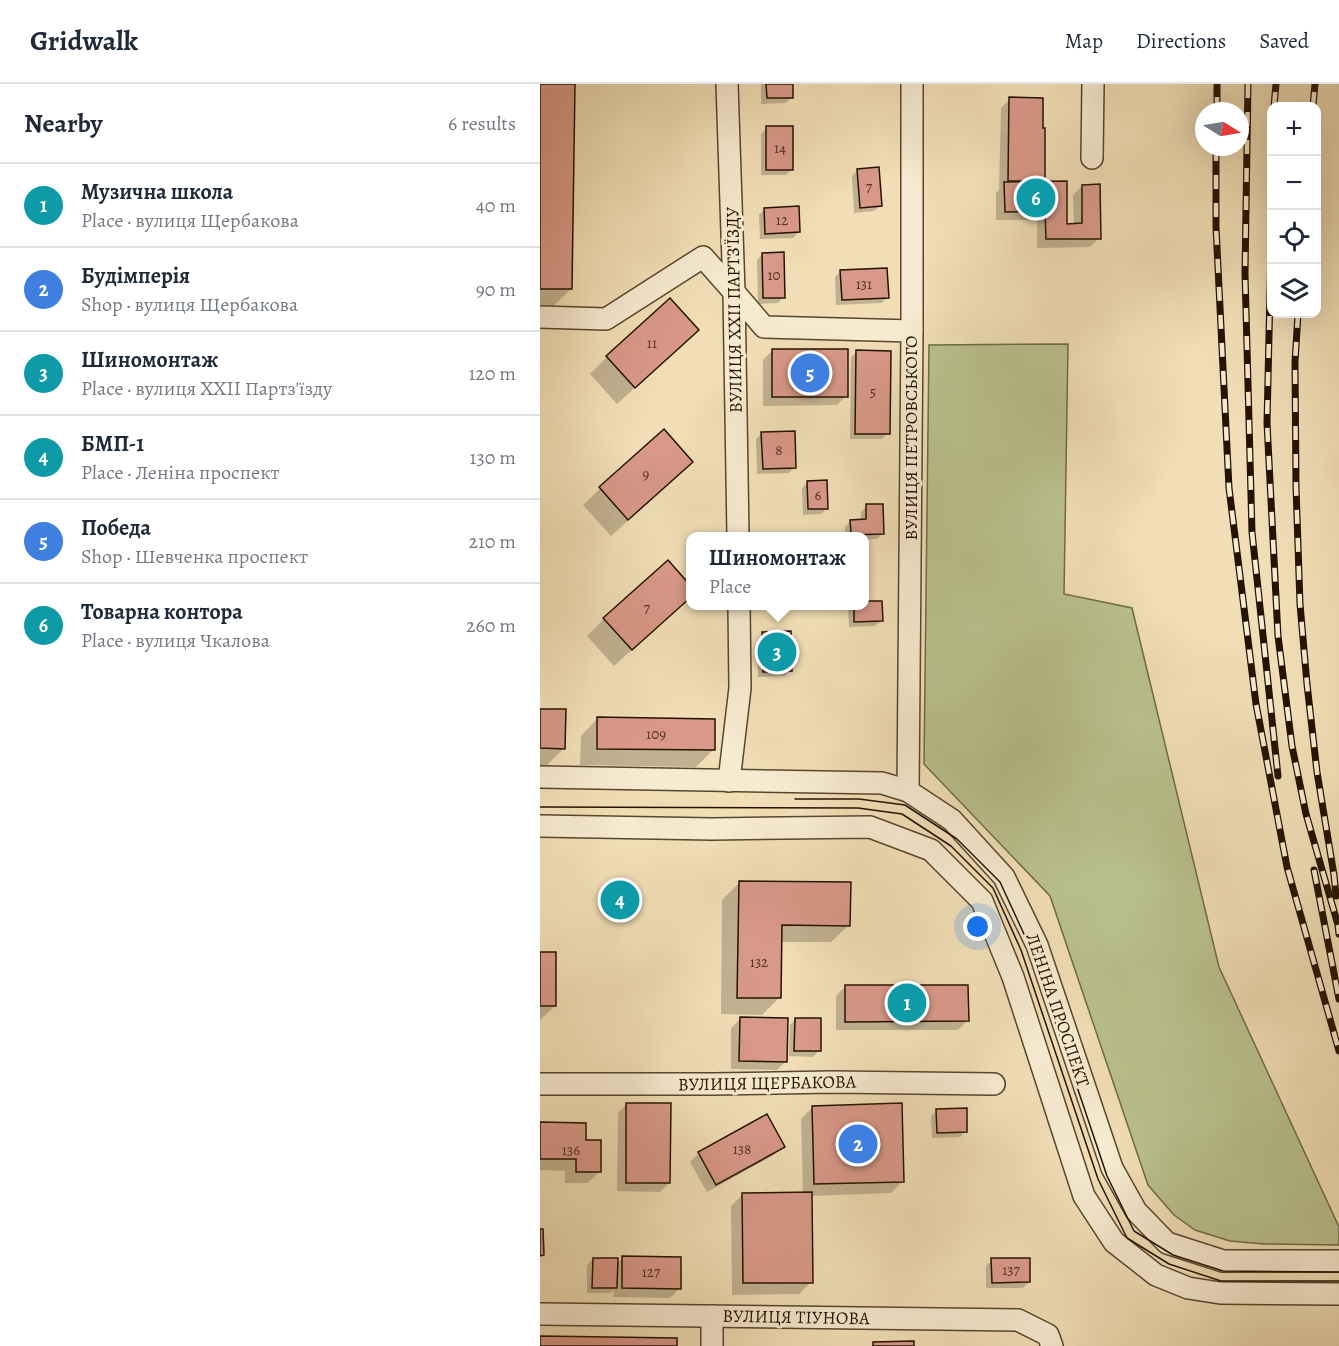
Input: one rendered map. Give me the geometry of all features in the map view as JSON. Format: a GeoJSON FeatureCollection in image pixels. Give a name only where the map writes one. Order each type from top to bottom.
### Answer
{"type":"FeatureCollection","features":[{"type":"Feature","properties":{"kind":"street","name":"ВУЛИЦЯ XXII ПАРТЗ'ЇЗДУ"},"geometry":{"type":"LineString","coordinates":[[727,84],[734,291],[738,532]]}},
{"type":"Feature","properties":{"kind":"street","name":"ВУЛИЦЯ ПЕТРОВСЬКОГО"},"geometry":{"type":"LineString","coordinates":[[908,791],[912,84]]}},
{"type":"Feature","properties":{"kind":"street"},"geometry":{"type":"LineString","coordinates":[[1092,158],[1093,84]]}},
{"type":"Feature","properties":{"kind":"street"},"geometry":{"type":"LineString","coordinates":[[540,317],[606,319],[703,257],[764,327],[912,331]]}},
{"type":"Feature","properties":{"kind":"street"},"geometry":{"type":"LineString","coordinates":[[729,781],[740,687],[739,610]]}},
{"type":"Feature","properties":{"kind":"street","name":"ЛЕНІНА ПРОСПЕКТ"},"geometry":{"type":"LineString","coordinates":[[540,777],[882,783],[908,791],[952,820],[1004,877],[1038,945],[1112,1168],[1136,1210],[1167,1243],[1223,1261],[1339,1261]]}},
{"type":"Feature","properties":{"kind":"street","name":"ЛЕНІНА ПРОСПЕКТ"},"geometry":{"type":"LineString","coordinates":[[540,826],[712,829],[870,827],[931,850],[982,901],[1013,977],[1084,1196],[1114,1242],[1156,1275],[1188,1288],[1220,1293],[1339,1294]]}},
{"type":"Feature","properties":{"kind":"street","name":"ВУЛИЦЯ ЩЕРБАКОВА"},"geometry":{"type":"LineString","coordinates":[[540,1084],[832,1082],[994,1084]]}},
{"type":"Feature","properties":{"kind":"street","name":"ВУЛИЦЯ ТІУНОВА"},"geometry":{"type":"LineString","coordinates":[[540,1314],[1018,1320],[1050,1340]]}},
{"type":"Feature","properties":{"kind":"street"},"geometry":{"type":"LineString","coordinates":[[712,1316],[712,1346]]}},
{"type":"Feature","properties":{"kind":"green space"},"geometry":{"type":"Polygon","coordinates":[[[1068,344],[1064,594],[1132,608],[1219,967],[1339,1227],[1339,1245],[1230,1241],[1195,1230],[1174,1215],[1148,1185],[1050,896],[924,764],[929,345],[1068,344]]]}},
{"type":"Feature","properties":{"kind":"building"},"geometry":{"type":"Polygon","coordinates":[[[540,84],[575,84],[572,289],[540,289],[540,84]]]}},
{"type":"Feature","properties":{"kind":"building"},"geometry":{"type":"Polygon","coordinates":[[[766,84],[793,84],[793,98],[767,98],[766,84]]]}},
{"type":"Feature","properties":{"kind":"building"},"geometry":{"type":"Polygon","coordinates":[[[1009,97],[1043,98],[1045,181],[1008,181],[1009,97]]]}},
{"type":"Feature","properties":{"kind":"building"},"geometry":{"type":"Polygon","coordinates":[[[766,126],[793,126],[793,170],[766,170],[766,126]]]}},
{"type":"Feature","properties":{"kind":"building"},"geometry":{"type":"Polygon","coordinates":[[[879,167],[882,206],[860,208],[857,169],[879,167]]]}},
{"type":"Feature","properties":{"kind":"building"},"geometry":{"type":"Polygon","coordinates":[[[1067,181],[1067,224],[1082,223],[1082,185],[1100,184],[1101,239],[1046,239],[1045,211],[1005,212],[1004,182],[1067,181]]]}},
{"type":"Feature","properties":{"kind":"building"},"geometry":{"type":"Polygon","coordinates":[[[799,206],[800,232],[765,234],[764,208],[799,206]]]}},
{"type":"Feature","properties":{"kind":"building"},"geometry":{"type":"Polygon","coordinates":[[[784,252],[785,298],[763,298],[762,253],[784,252]]]}},
{"type":"Feature","properties":{"kind":"building"},"geometry":{"type":"Polygon","coordinates":[[[887,268],[889,298],[842,300],[840,270],[887,268]]]}},
{"type":"Feature","properties":{"kind":"building"},"geometry":{"type":"Polygon","coordinates":[[[670,298],[699,330],[635,388],[606,356],[670,298]]]}},
{"type":"Feature","properties":{"kind":"building"},"geometry":{"type":"Polygon","coordinates":[[[772,349],[848,349],[848,397],[772,397],[772,349]]]}},
{"type":"Feature","properties":{"kind":"building"},"geometry":{"type":"Polygon","coordinates":[[[856,350],[891,351],[890,434],[855,434],[856,350]]]}},
{"type":"Feature","properties":{"kind":"building"},"geometry":{"type":"Polygon","coordinates":[[[664,429],[693,462],[628,520],[599,487],[664,429]]]}},
{"type":"Feature","properties":{"kind":"building"},"geometry":{"type":"Polygon","coordinates":[[[795,431],[796,468],[763,469],[761,432],[795,431]]]}},
{"type":"Feature","properties":{"kind":"building"},"geometry":{"type":"Polygon","coordinates":[[[827,480],[828,509],[808,509],[807,481],[827,480]]]}},
{"type":"Feature","properties":{"kind":"building"},"geometry":{"type":"Polygon","coordinates":[[[866,504],[883,504],[884,534],[851,532],[850,520],[866,519],[866,504]]]}},
{"type":"Feature","properties":{"kind":"building"},"geometry":{"type":"Polygon","coordinates":[[[668,560],[686,580],[686,602],[632,650],[603,618],[668,560]]]}},
{"type":"Feature","properties":{"kind":"building"},"geometry":{"type":"Polygon","coordinates":[[[869,601],[882,601],[883,621],[854,622],[854,610],[869,610],[869,601]]]}},
{"type":"Feature","properties":{"kind":"building"},"geometry":{"type":"Polygon","coordinates":[[[791,631],[792,671],[763,672],[762,632],[791,631]]]}},
{"type":"Feature","properties":{"kind":"building"},"geometry":{"type":"Polygon","coordinates":[[[540,709],[566,709],[565,749],[540,748],[540,709]]]}},
{"type":"Feature","properties":{"kind":"building"},"geometry":{"type":"Polygon","coordinates":[[[597,717],[715,719],[715,750],[597,749],[597,717]]]}},
{"type":"Feature","properties":{"kind":"building"},"geometry":{"type":"Polygon","coordinates":[[[739,881],[851,882],[850,926],[782,925],[781,998],[737,998],[739,881]]]}},
{"type":"Feature","properties":{"kind":"building"},"geometry":{"type":"Polygon","coordinates":[[[540,952],[556,952],[556,1006],[540,1006],[540,952]]]}},
{"type":"Feature","properties":{"kind":"building"},"geometry":{"type":"Polygon","coordinates":[[[845,985],[968,985],[969,1021],[845,1022],[845,985]]]}},
{"type":"Feature","properties":{"kind":"building"},"geometry":{"type":"Polygon","coordinates":[[[740,1017],[788,1018],[787,1062],[739,1061],[740,1017]]]}},
{"type":"Feature","properties":{"kind":"building"},"geometry":{"type":"Polygon","coordinates":[[[795,1018],[821,1018],[821,1051],[794,1051],[795,1018]]]}},
{"type":"Feature","properties":{"kind":"building"},"geometry":{"type":"Polygon","coordinates":[[[626,1103],[671,1103],[670,1183],[626,1183],[626,1103]]]}},
{"type":"Feature","properties":{"kind":"building"},"geometry":{"type":"Polygon","coordinates":[[[902,1103],[904,1182],[814,1184],[812,1106],[902,1103]]]}},
{"type":"Feature","properties":{"kind":"building"},"geometry":{"type":"Polygon","coordinates":[[[967,1108],[967,1132],[937,1133],[936,1109],[967,1108]]]}},
{"type":"Feature","properties":{"kind":"building"},"geometry":{"type":"Polygon","coordinates":[[[767,1114],[785,1147],[716,1185],[698,1152],[767,1114]]]}},
{"type":"Feature","properties":{"kind":"building"},"geometry":{"type":"Polygon","coordinates":[[[540,1122],[586,1123],[586,1140],[601,1140],[601,1172],[576,1172],[576,1159],[540,1159],[540,1122]]]}},
{"type":"Feature","properties":{"kind":"building"},"geometry":{"type":"Polygon","coordinates":[[[812,1192],[813,1283],[743,1283],[742,1193],[812,1192]]]}},
{"type":"Feature","properties":{"kind":"building"},"geometry":{"type":"Polygon","coordinates":[[[540,1229],[543,1229],[544,1255],[540,1256],[540,1229]]]}},
{"type":"Feature","properties":{"kind":"building"},"geometry":{"type":"Polygon","coordinates":[[[622,1256],[681,1257],[681,1289],[622,1288],[622,1256]]]}},
{"type":"Feature","properties":{"kind":"building"},"geometry":{"type":"Polygon","coordinates":[[[593,1258],[618,1258],[617,1288],[592,1288],[593,1258]]]}},
{"type":"Feature","properties":{"kind":"building"},"geometry":{"type":"Polygon","coordinates":[[[991,1258],[1030,1258],[1030,1282],[992,1283],[991,1258]]]}},
{"type":"Feature","properties":{"kind":"building"},"geometry":{"type":"Polygon","coordinates":[[[540,1336],[677,1338],[677,1346],[540,1346],[540,1336]]]}},
{"type":"Feature","properties":{"kind":"building"},"geometry":{"type":"Polygon","coordinates":[[[914,1341],[914,1346],[873,1346],[873,1342],[914,1341]]]}},
{"type":"Feature","properties":{"kind":"tram line"},"geometry":{"type":"LineString","coordinates":[[795,799],[859,799],[905,805],[957,839],[1000,882],[1030,947],[1107,1176],[1134,1231],[1173,1255],[1223,1271],[1339,1272]]}},
{"type":"Feature","properties":{"kind":"tram line"},"geometry":{"type":"LineString","coordinates":[[540,807],[858,808],[902,814],[951,846],[993,888],[1021,950],[1098,1179],[1127,1238],[1169,1264],[1221,1281],[1339,1281]]}},
{"type":"Feature","properties":{"kind":"railway"},"geometry":{"type":"LineString","coordinates":[[1217,84],[1217,102]]}},
{"type":"Feature","properties":{"kind":"railway"},"geometry":{"type":"LineString","coordinates":[[1248,84],[1245,273],[1252,532],[1278,776]]}},
{"type":"Feature","properties":{"kind":"railway"},"geometry":{"type":"LineString","coordinates":[[1274,102],[1276,84]]}},
{"type":"Feature","properties":{"kind":"railway"},"geometry":{"type":"LineString","coordinates":[[1313,102],[1315,84]]}},
{"type":"Feature","properties":{"kind":"railway"},"geometry":{"type":"LineString","coordinates":[[1216,156],[1216,227],[1229,488],[1256,704],[1287,867],[1339,1051]]}},
{"type":"Feature","properties":{"kind":"railway"},"geometry":{"type":"LineString","coordinates":[[1272,210],[1267,423],[1278,636],[1292,746],[1306,814],[1339,934]]}},
{"type":"Feature","properties":{"kind":"railway"},"geometry":{"type":"LineString","coordinates":[[1298,318],[1295,362],[1300,604],[1317,772],[1336,896]]}},
{"type":"Feature","properties":{"kind":"railway"},"geometry":{"type":"LineString","coordinates":[[1314,870],[1339,999]]}},
{"type":"Feature","properties":{"kind":"place","name":"Товарна контора"},"geometry":{"type":"Point","coordinates":[1036,198]}},
{"type":"Feature","properties":{"kind":"place","name":"Победа"},"geometry":{"type":"Point","coordinates":[810,373]}},
{"type":"Feature","properties":{"kind":"place","name":"Шиномонтаж"},"geometry":{"type":"Point","coordinates":[777,652]}},
{"type":"Feature","properties":{"kind":"place","name":"БМП-1"},"geometry":{"type":"Point","coordinates":[620,900]}},
{"type":"Feature","properties":{"kind":"place","name":"Музична школа"},"geometry":{"type":"Point","coordinates":[907,1003]}},
{"type":"Feature","properties":{"kind":"place","name":"Будімперія"},"geometry":{"type":"Point","coordinates":[858,1144]}}]}
